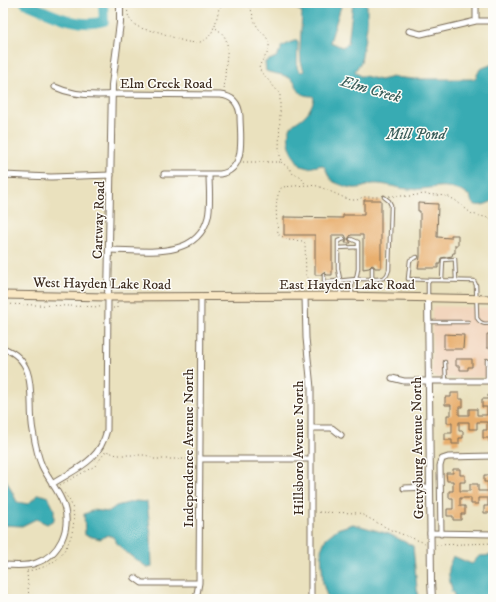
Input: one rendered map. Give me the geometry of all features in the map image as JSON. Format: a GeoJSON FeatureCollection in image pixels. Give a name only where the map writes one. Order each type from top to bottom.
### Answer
{"type":"FeatureCollection","features":[{"type":"Feature","properties":{"kind":"main road","name":"West Hayden Lake Road"},"geometry":{"type":"LineString","coordinates":[[3,295],[201,297]]}},
{"type":"Feature","properties":{"kind":"main road","name":"East Hayden Lake Road"},"geometry":{"type":"LineString","coordinates":[[201,297],[352,296],[493,299]]}},
{"type":"Feature","properties":{"kind":"street","name":"Cartway Road"},"geometry":{"type":"LineString","coordinates":[[54,483],[87,464],[95,456],[105,439],[107,430],[112,95],[113,72],[120,23],[120,3]]}},
{"type":"Feature","properties":{"kind":"street"},"geometry":{"type":"LineString","coordinates":[[476,3],[476,21]]}},
{"type":"Feature","properties":{"kind":"street"},"geometry":{"type":"LineString","coordinates":[[409,31],[421,34],[476,21],[493,22]]}},
{"type":"Feature","properties":{"kind":"street","name":"Elm Creek Road"},"geometry":{"type":"LineString","coordinates":[[55,87],[65,92],[112,95],[222,95]]}},
{"type":"Feature","properties":{"kind":"street"},"geometry":{"type":"LineString","coordinates":[[164,174],[226,173],[236,166],[239,160],[240,110],[236,102],[222,95]]}},
{"type":"Feature","properties":{"kind":"street"},"geometry":{"type":"LineString","coordinates":[[109,250],[165,251],[184,247],[192,241],[205,226],[208,217],[209,174]]}},
{"type":"Feature","properties":{"kind":"street"},"geometry":{"type":"LineString","coordinates":[[3,175],[51,177],[111,175]]}},
{"type":"Feature","properties":{"kind":"street","name":"Hillsboro Avenue North"},"geometry":{"type":"LineString","coordinates":[[305,296],[306,338],[310,376],[311,596],[314,599]]}},
{"type":"Feature","properties":{"kind":"street","name":"Independence Avenue North"},"geometry":{"type":"LineString","coordinates":[[196,599],[199,583],[201,297]]}},
{"type":"Feature","properties":{"kind":"street","name":"Gettysburg Avenue North"},"geometry":{"type":"LineString","coordinates":[[428,297],[432,599]]}},
{"type":"Feature","properties":{"kind":"street"},"geometry":{"type":"LineString","coordinates":[[3,348],[8,350],[20,360],[29,374],[31,387],[32,428],[36,448],[42,465],[54,483],[64,504],[66,512],[64,535],[58,548],[49,556],[37,563],[27,565],[3,565]]}},
{"type":"Feature","properties":{"kind":"street"},"geometry":{"type":"LineString","coordinates":[[392,378],[404,381],[490,381]]}},
{"type":"Feature","properties":{"kind":"street"},"geometry":{"type":"LineString","coordinates":[[311,428],[332,428],[340,435]]}},
{"type":"Feature","properties":{"kind":"street"},"geometry":{"type":"LineString","coordinates":[[441,534],[440,466],[442,459],[448,457],[493,456]]}},
{"type":"Feature","properties":{"kind":"street"},"geometry":{"type":"LineString","coordinates":[[200,459],[311,459]]}},
{"type":"Feature","properties":{"kind":"street"},"geometry":{"type":"LineString","coordinates":[[404,488],[430,487]]}},
{"type":"Feature","properties":{"kind":"street"},"geometry":{"type":"LineString","coordinates":[[430,533],[493,534]]}},
{"type":"Feature","properties":{"kind":"street"},"geometry":{"type":"LineString","coordinates":[[135,578],[142,583],[199,583]]}},
{"type":"Feature","properties":{"kind":"lane"},"geometry":{"type":"LineString","coordinates":[[324,275],[324,282],[384,278],[388,275],[391,206],[389,201],[384,197]]}},
{"type":"Feature","properties":{"kind":"lane"},"geometry":{"type":"LineString","coordinates":[[340,296],[338,241],[344,239]]}},
{"type":"Feature","properties":{"kind":"lane"},"geometry":{"type":"LineString","coordinates":[[351,239],[358,242],[358,269],[356,279]]}},
{"type":"Feature","properties":{"kind":"lane"},"geometry":{"type":"LineString","coordinates":[[338,248],[358,247]]}},
{"type":"Feature","properties":{"kind":"lane"},"geometry":{"type":"LineString","coordinates":[[417,257],[410,260],[408,279],[474,281],[476,285],[477,318],[483,324],[493,323]]}},
{"type":"Feature","properties":{"kind":"lane"},"geometry":{"type":"LineString","coordinates":[[442,280],[443,260],[455,259],[456,280]]}},
{"type":"Feature","properties":{"kind":"lane"},"geometry":{"type":"LineString","coordinates":[[372,268],[372,279]]}},
{"type":"Feature","properties":{"kind":"lane"},"geometry":{"type":"LineString","coordinates":[[352,280],[352,296]]}},
{"type":"Feature","properties":{"kind":"lane"},"geometry":{"type":"LineString","coordinates":[[428,297],[428,283],[430,280]]}},
{"type":"Feature","properties":{"kind":"lane"},"geometry":{"type":"LineString","coordinates":[[428,322],[468,322]]}},
{"type":"Feature","properties":{"kind":"lane"},"geometry":{"type":"LineString","coordinates":[[487,360],[490,381]]}},
{"type":"Feature","properties":{"kind":"lane"},"geometry":{"type":"LineString","coordinates":[[446,362],[446,381]]}},
{"type":"Feature","properties":{"kind":"path"},"geometry":{"type":"LineString","coordinates":[[128,3],[128,15],[132,23],[142,29],[198,43],[208,38],[212,33],[219,8],[224,3]]}},
{"type":"Feature","properties":{"kind":"path"},"geometry":{"type":"LineString","coordinates":[[247,3],[252,8],[254,22],[267,37],[270,45],[269,49],[259,63],[258,69],[280,94],[280,162]]}},
{"type":"Feature","properties":{"kind":"path"},"geometry":{"type":"LineString","coordinates":[[214,27],[222,32],[227,45],[222,95]]}},
{"type":"Feature","properties":{"kind":"path"},"geometry":{"type":"LineString","coordinates":[[239,160],[244,162],[280,162],[290,169],[293,174],[300,176],[306,185]]}},
{"type":"Feature","properties":{"kind":"path"},"geometry":{"type":"LineString","coordinates":[[324,282],[313,282],[306,276],[305,243],[303,241],[288,240],[278,234],[276,214],[278,193],[282,187],[306,185],[318,186],[351,200],[357,200],[363,197],[410,196],[424,194],[447,196],[455,200],[472,214],[493,219]]}},
{"type":"Feature","properties":{"kind":"path"},"geometry":{"type":"LineString","coordinates":[[3,304],[99,307]]}},
{"type":"Feature","properties":{"kind":"path"},"geometry":{"type":"LineString","coordinates":[[54,483],[62,486],[94,466],[106,452],[117,455],[146,454],[154,459],[200,459]]}},
{"type":"Feature","properties":{"kind":"path"},"geometry":{"type":"LineString","coordinates":[[311,511],[359,513],[391,530],[419,542],[431,544],[493,543]]}},
{"type":"Feature","properties":{"kind":"path"},"geometry":{"type":"LineString","coordinates":[[27,565],[29,599]]}},
{"type":"Feature","properties":{"kind":"shaded area"},"geometry":{"type":"Polygon","coordinates":[[[434,306],[493,308],[493,377],[437,378],[432,374],[432,310],[434,306]]]}},
{"type":"Feature","properties":{"kind":"water","name":"Mill Pond"},"geometry":{"type":"Polygon","coordinates":[[[287,3],[342,3],[330,42],[342,47],[348,44],[353,3],[367,3],[367,26],[361,62],[355,71],[360,76],[380,80],[393,77],[414,79],[475,79],[480,69],[493,64],[493,201],[482,205],[477,205],[472,203],[470,196],[452,188],[445,187],[408,189],[372,184],[360,188],[352,188],[334,182],[322,165],[308,168],[301,166],[292,153],[288,137],[291,127],[308,112],[312,106],[314,99],[313,96],[307,96],[300,93],[294,82],[288,77],[266,71],[265,62],[276,57],[281,50],[281,47],[297,41],[297,68],[301,72],[304,71],[301,62],[300,49],[302,12],[287,3]]]}},
{"type":"Feature","properties":{"kind":"water"},"geometry":{"type":"Polygon","coordinates":[[[3,473],[17,502],[28,504],[39,494],[48,497],[54,509],[54,520],[47,524],[36,519],[22,526],[3,525],[3,473]]]}},
{"type":"Feature","properties":{"kind":"water"},"geometry":{"type":"Polygon","coordinates":[[[136,501],[147,502],[151,537],[152,567],[148,568],[124,551],[113,537],[108,535],[100,539],[85,535],[84,514],[94,510],[108,512],[116,506],[136,501]]]}},
{"type":"Feature","properties":{"kind":"water"},"geometry":{"type":"Polygon","coordinates":[[[353,524],[389,534],[413,546],[418,599],[328,599],[323,584],[321,550],[326,538],[337,529],[353,524]]]}},
{"type":"Feature","properties":{"kind":"water"},"geometry":{"type":"Polygon","coordinates":[[[493,555],[493,599],[455,599],[449,578],[449,568],[453,556],[472,564],[479,556],[493,555]]]}},
{"type":"Feature","properties":{"kind":"building"},"geometry":{"type":"Polygon","coordinates":[[[364,200],[381,200],[381,268],[375,268],[372,265],[369,268],[363,269],[363,235],[351,235],[348,239],[351,243],[345,243],[347,239],[345,235],[332,235],[332,275],[327,275],[324,272],[321,275],[315,275],[315,235],[284,235],[284,217],[343,218],[343,215],[364,215],[364,200]]]}},
{"type":"Feature","properties":{"kind":"building"},"geometry":{"type":"Polygon","coordinates":[[[418,203],[438,204],[437,237],[451,238],[451,235],[458,235],[458,245],[455,245],[455,253],[453,253],[452,256],[441,258],[438,268],[418,268],[420,257],[420,211],[418,211],[418,203]]]}},
{"type":"Feature","properties":{"kind":"building"},"geometry":{"type":"Polygon","coordinates":[[[444,334],[464,335],[463,349],[444,349],[444,334]]]}},
{"type":"Feature","properties":{"kind":"building"},"geometry":{"type":"Polygon","coordinates":[[[487,334],[493,334],[493,348],[487,348],[487,334]]]}},
{"type":"Feature","properties":{"kind":"building"},"geometry":{"type":"Polygon","coordinates":[[[456,359],[472,359],[472,367],[468,367],[468,370],[460,370],[460,366],[456,366],[456,359]]]}},
{"type":"Feature","properties":{"kind":"building"},"geometry":{"type":"Polygon","coordinates":[[[451,393],[459,393],[459,399],[463,399],[463,407],[459,407],[459,415],[469,415],[469,409],[477,409],[477,415],[487,415],[487,407],[482,407],[482,399],[488,399],[488,395],[493,395],[493,442],[489,442],[489,438],[483,438],[483,430],[487,430],[487,422],[477,422],[477,429],[469,429],[469,422],[459,422],[459,431],[463,431],[463,438],[459,438],[459,444],[452,444],[452,440],[445,440],[445,433],[452,433],[452,423],[447,423],[447,415],[451,415],[451,405],[445,405],[445,397],[451,397],[451,393]]]}},
{"type":"Feature","properties":{"kind":"building"},"geometry":{"type":"Polygon","coordinates":[[[453,469],[460,469],[460,475],[465,475],[465,482],[460,482],[460,491],[470,491],[470,484],[478,484],[478,491],[488,491],[488,482],[484,482],[484,475],[493,475],[493,513],[484,513],[484,506],[488,506],[488,498],[478,498],[478,504],[471,504],[471,498],[460,498],[460,506],[465,506],[465,514],[461,514],[461,520],[453,520],[453,516],[447,516],[447,509],[453,509],[453,498],[449,498],[449,491],[453,491],[453,481],[447,481],[446,473],[453,473],[453,469]]]}},
{"type":"Feature","properties":{"kind":"waterway","name":"Elm Creek"},"geometry":{"type":"LineString","coordinates":[[25,3],[64,19],[84,23],[104,21],[103,3]]}}]}
